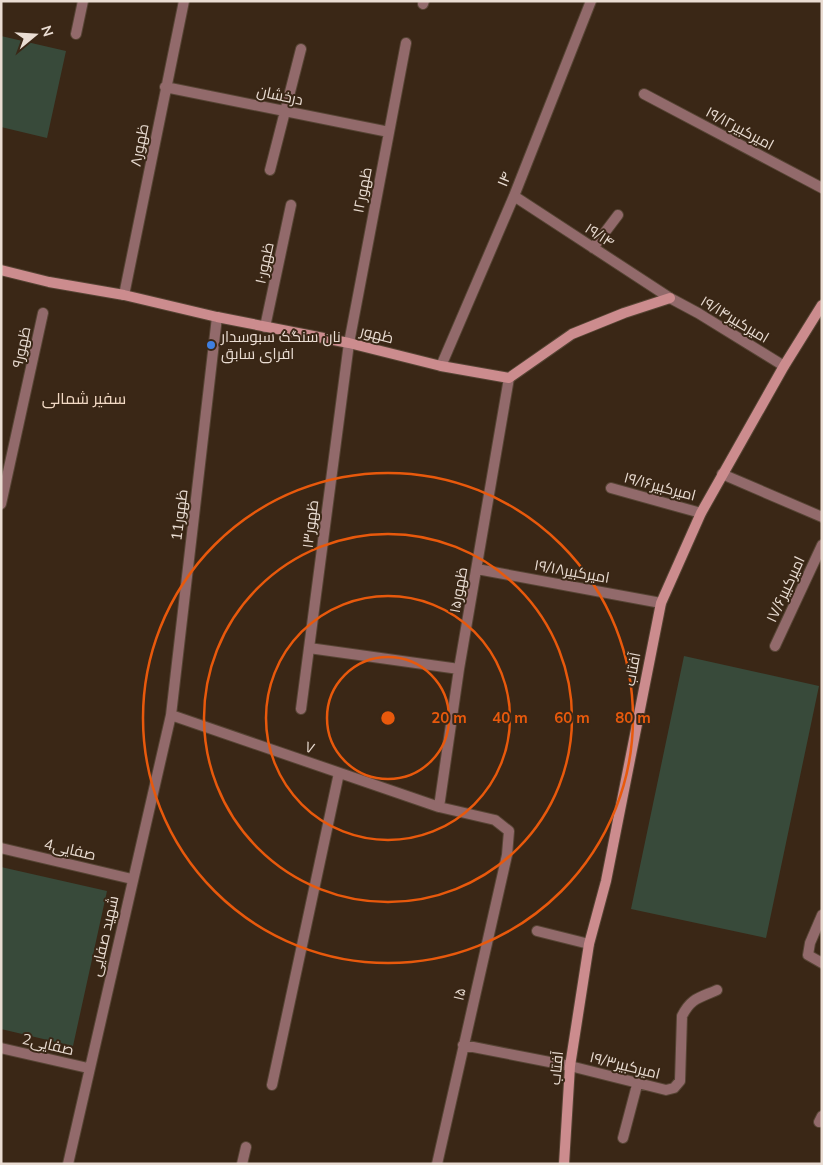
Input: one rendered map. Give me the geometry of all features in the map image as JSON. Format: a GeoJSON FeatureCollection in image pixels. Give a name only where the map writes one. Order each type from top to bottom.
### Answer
{"type":"FeatureCollection","features":[{"type":"Feature","properties":{"kind":"street"},"geometry":{"type":"LineString","coordinates":[[76,34],[83,1]]}},
{"type":"Feature","properties":{"kind":"street","name":"ظهور۸"},"geometry":{"type":"LineString","coordinates":[[124,294],[184,1]]}},
{"type":"Feature","properties":{"kind":"street","name":"۱۴"},"geometry":{"type":"LineString","coordinates":[[440,366],[514,196],[591,1]]}},
{"type":"Feature","properties":{"kind":"street","name":"ظهور۱۲"},"geometry":{"type":"LineString","coordinates":[[349,343],[406,43]]}},
{"type":"Feature","properties":{"kind":"street"},"geometry":{"type":"LineString","coordinates":[[270,170],[301,49]]}},
{"type":"Feature","properties":{"kind":"street","name":"درخشان"},"geometry":{"type":"LineString","coordinates":[[165,87],[389,132]]}},
{"type":"Feature","properties":{"kind":"street","name":"امیرکبیر۱۹/۱۲"},"geometry":{"type":"LineString","coordinates":[[644,94],[822,188]]}},
{"type":"Feature","properties":{"kind":"street","name":"۱۹/۱۴"},"geometry":{"type":"LineString","coordinates":[[514,196],[670,298]]}},
{"type":"Feature","properties":{"kind":"street","name":"ظهور۱۰"},"geometry":{"type":"LineString","coordinates":[[265,327],[291,205]]}},
{"type":"Feature","properties":{"kind":"street"},"geometry":{"type":"LineString","coordinates":[[593,248],[618,215]]}},
{"type":"Feature","properties":{"kind":"street","name":"ظهور"},"geometry":{"type":"LineString","coordinates":[[1,270],[49,282],[124,294],[217,318],[349,343],[440,366],[508,378]]}},
{"type":"Feature","properties":{"kind":"street"},"geometry":{"type":"LineString","coordinates":[[508,378],[572,334],[624,313],[670,298]]}},
{"type":"Feature","properties":{"kind":"street","name":"امیرکبیر۱۹/۱۴"},"geometry":{"type":"LineString","coordinates":[[670,298],[784,366]]}},
{"type":"Feature","properties":{"kind":"street","name":"آفتاب"},"geometry":{"type":"LineString","coordinates":[[564,1164],[570,1066],[589,944],[606,881],[661,603],[701,513],[722,474],[784,366],[822,305]]}},
{"type":"Feature","properties":{"kind":"street","name":"ظهور۹"},"geometry":{"type":"LineString","coordinates":[[1,504],[43,313]]}},
{"type":"Feature","properties":{"kind":"street","name":"11ظهور"},"geometry":{"type":"LineString","coordinates":[[171,716],[217,318]]}},
{"type":"Feature","properties":{"kind":"street","name":"ظهور۱۳"},"geometry":{"type":"LineString","coordinates":[[301,709],[349,343]]}},
{"type":"Feature","properties":{"kind":"street","name":"ظهور۱۵"},"geometry":{"type":"LineString","coordinates":[[439,807],[459,669],[508,378]]}},
{"type":"Feature","properties":{"kind":"street"},"geometry":{"type":"LineString","coordinates":[[722,474],[822,517]]}},
{"type":"Feature","properties":{"kind":"street","name":"امیرکبیر۱۹/۱۶"},"geometry":{"type":"LineString","coordinates":[[611,488],[701,513]]}},
{"type":"Feature","properties":{"kind":"street","name":"امیرکبیر۱۷/۶"},"geometry":{"type":"LineString","coordinates":[[775,646],[822,545]]}},
{"type":"Feature","properties":{"kind":"street","name":"امیرکبیر۱۹/۱۸"},"geometry":{"type":"LineString","coordinates":[[477,569],[661,603]]}},
{"type":"Feature","properties":{"kind":"street"},"geometry":{"type":"LineString","coordinates":[[309,648],[459,669]]}},
{"type":"Feature","properties":{"kind":"street","name":"۷"},"geometry":{"type":"LineString","coordinates":[[171,716],[439,807],[495,820],[508,831]]}},
{"type":"Feature","properties":{"kind":"street","name":"شهید صفایی"},"geometry":{"type":"LineString","coordinates":[[68,1164],[88,1068],[171,716]]}},
{"type":"Feature","properties":{"kind":"street"},"geometry":{"type":"LineString","coordinates":[[272,1085],[339,773]]}},
{"type":"Feature","properties":{"kind":"street","name":"۱۵"},"geometry":{"type":"LineString","coordinates":[[437,1164],[507,855],[508,831]]}},
{"type":"Feature","properties":{"kind":"street","name":"4صفایی"},"geometry":{"type":"LineString","coordinates":[[1,848],[132,879]]}},
{"type":"Feature","properties":{"kind":"street"},"geometry":{"type":"LineString","coordinates":[[822,916],[810,943],[808,955],[822,963]]}},
{"type":"Feature","properties":{"kind":"street"},"geometry":{"type":"LineString","coordinates":[[537,931],[589,944]]}},
{"type":"Feature","properties":{"kind":"street","name":"امیرکبیر۱۹/۳"},"geometry":{"type":"LineString","coordinates":[[463,1045],[570,1066],[637,1085],[666,1090],[674,1088],[680,1081],[682,1016],[691,1001],[717,990]]}},
{"type":"Feature","properties":{"kind":"street","name":"2صفایی"},"geometry":{"type":"LineString","coordinates":[[1,1048],[88,1068]]}},
{"type":"Feature","properties":{"kind":"street"},"geometry":{"type":"LineString","coordinates":[[623,1138],[637,1085]]}},
{"type":"Feature","properties":{"kind":"street"},"geometry":{"type":"LineString","coordinates":[[242,1164],[246,1147]]}},
{"type":"Feature","properties":{"kind":"green space"},"geometry":{"type":"Polygon","coordinates":[[[1,36],[66,51],[47,138],[1,127],[1,36]]]}},
{"type":"Feature","properties":{"kind":"green space"},"geometry":{"type":"Polygon","coordinates":[[[684,656],[819,686],[766,938],[631,909],[684,656]]]}},
{"type":"Feature","properties":{"kind":"green space"},"geometry":{"type":"Polygon","coordinates":[[[1,867],[107,891],[73,1046],[1,1029],[1,867]]]}},
{"type":"Feature","properties":{"kind":"place","name":"نان سنگک سبوسدار افرای سابق"},"geometry":{"type":"Point","coordinates":[211,345]}},
{"type":"Feature","properties":{"kind":"district","name":"سفیر شمالی"},"geometry":{"type":"Point","coordinates":[84,398]}}]}
